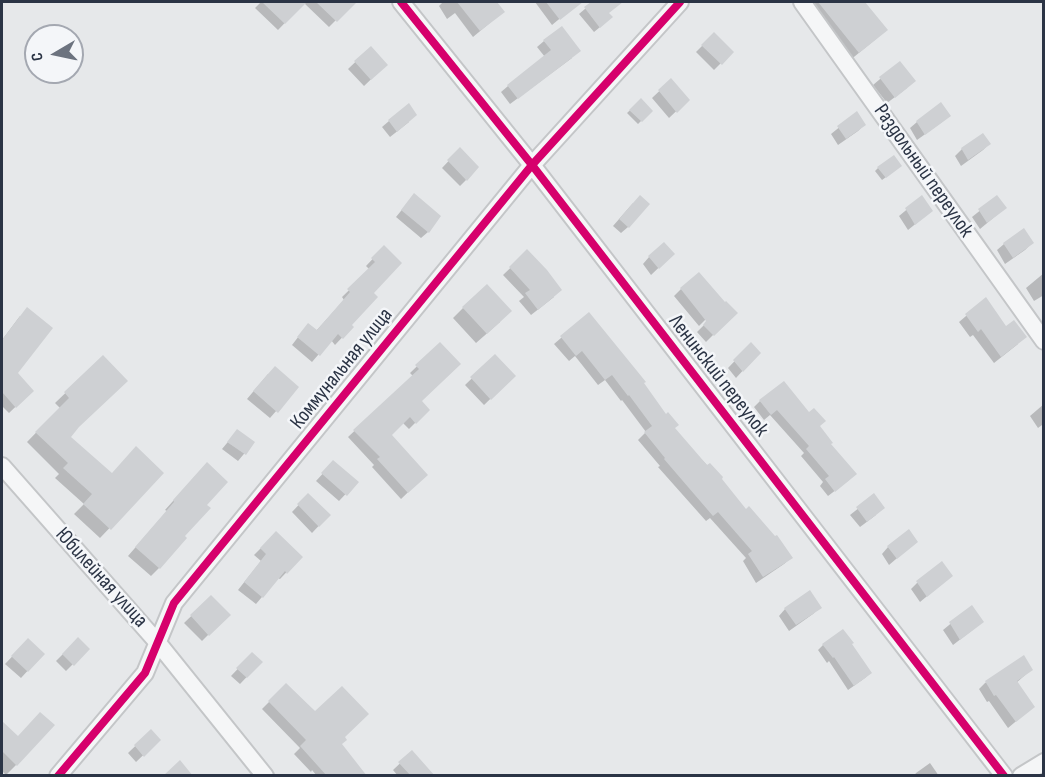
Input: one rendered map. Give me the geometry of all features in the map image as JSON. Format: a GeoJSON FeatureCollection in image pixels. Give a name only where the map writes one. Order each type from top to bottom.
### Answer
{"type":"FeatureCollection","features":[{"type":"Feature","properties":{"kind":"street","name":"Ленинский переулок"},"geometry":{"type":"LineString","coordinates":[[401,2],[532,165],[1004,776]]}},
{"type":"Feature","properties":{"kind":"street","name":"Коммунальная улица"},"geometry":{"type":"LineString","coordinates":[[58,776],[145,673],[174,603],[532,165],[680,2]]}},
{"type":"Feature","properties":{"kind":"street","name":"Раздольный переулок"},"geometry":{"type":"LineString","coordinates":[[802,2],[1044,341]]}},
{"type":"Feature","properties":{"kind":"street","name":"Юбилейная улица"},"geometry":{"type":"LineString","coordinates":[[2,466],[158,643],[265,776]]}},
{"type":"Feature","properties":{"kind":"street"},"geometry":{"type":"LineString","coordinates":[[1021,776],[1044,762]]}},
{"type":"Feature","properties":{"kind":"building"},"geometry":{"type":"Polygon","coordinates":[[[262,2],[307,2],[285,24],[262,2]]]}},
{"type":"Feature","properties":{"kind":"building"},"geometry":{"type":"Polygon","coordinates":[[[316,2],[357,2],[337,22],[316,2]]]}},
{"type":"Feature","properties":{"kind":"building"},"geometry":{"type":"Polygon","coordinates":[[[457,2],[497,2],[505,12],[480,31],[457,2]]]}},
{"type":"Feature","properties":{"kind":"building"},"geometry":{"type":"Polygon","coordinates":[[[546,2],[583,2],[560,20],[546,2]]]}},
{"type":"Feature","properties":{"kind":"building"},"geometry":{"type":"Polygon","coordinates":[[[591,2],[623,2],[609,13],[613,17],[600,28],[584,7],[591,2]]]}},
{"type":"Feature","properties":{"kind":"building"},"geometry":{"type":"Polygon","coordinates":[[[818,2],[865,2],[888,30],[859,53],[818,2]]]}},
{"type":"Feature","properties":{"kind":"building"},"geometry":{"type":"Polygon","coordinates":[[[562,26],[581,51],[518,99],[507,85],[551,50],[543,40],[562,26]]]}},
{"type":"Feature","properties":{"kind":"building"},"geometry":{"type":"Polygon","coordinates":[[[714,32],[734,52],[722,65],[701,45],[714,32]]]}},
{"type":"Feature","properties":{"kind":"building"},"geometry":{"type":"Polygon","coordinates":[[[371,46],[388,65],[371,80],[354,61],[371,46]]]}},
{"type":"Feature","properties":{"kind":"building"},"geometry":{"type":"Polygon","coordinates":[[[900,61],[916,81],[895,98],[879,77],[900,61]]]}},
{"type":"Feature","properties":{"kind":"building"},"geometry":{"type":"Polygon","coordinates":[[[671,78],[690,100],[677,113],[658,90],[671,78]]]}},
{"type":"Feature","properties":{"kind":"building"},"geometry":{"type":"Polygon","coordinates":[[[641,98],[653,111],[642,122],[629,110],[641,98]]]}},
{"type":"Feature","properties":{"kind":"building"},"geometry":{"type":"Polygon","coordinates":[[[941,102],[951,116],[925,135],[916,121],[941,102]]]}},
{"type":"Feature","properties":{"kind":"building"},"geometry":{"type":"Polygon","coordinates":[[[409,103],[417,115],[397,132],[388,120],[409,103]]]}},
{"type":"Feature","properties":{"kind":"building"},"geometry":{"type":"Polygon","coordinates":[[[857,111],[866,125],[846,139],[837,126],[857,111]]]}},
{"type":"Feature","properties":{"kind":"building"},"geometry":{"type":"Polygon","coordinates":[[[983,133],[991,144],[968,160],[961,148],[983,133]]]}},
{"type":"Feature","properties":{"kind":"building"},"geometry":{"type":"Polygon","coordinates":[[[460,147],[479,167],[467,181],[447,160],[460,147]]]}},
{"type":"Feature","properties":{"kind":"building"},"geometry":{"type":"Polygon","coordinates":[[[894,155],[902,166],[886,178],[877,167],[894,155]]]}},
{"type":"Feature","properties":{"kind":"building"},"geometry":{"type":"Polygon","coordinates":[[[414,193],[441,216],[429,233],[401,210],[414,193]]]}},
{"type":"Feature","properties":{"kind":"building"},"geometry":{"type":"Polygon","coordinates":[[[640,195],[650,204],[629,228],[619,219],[640,195]]]}},
{"type":"Feature","properties":{"kind":"building"},"geometry":{"type":"Polygon","coordinates":[[[922,195],[933,211],[915,225],[905,208],[922,195]]]}},
{"type":"Feature","properties":{"kind":"building"},"geometry":{"type":"Polygon","coordinates":[[[997,195],[1007,208],[987,223],[978,209],[997,195]]]}},
{"type":"Feature","properties":{"kind":"building"},"geometry":{"type":"Polygon","coordinates":[[[1024,228],[1034,243],[1013,258],[1003,243],[1024,228]]]}},
{"type":"Feature","properties":{"kind":"building"},"geometry":{"type":"Polygon","coordinates":[[[664,242],[675,254],[659,269],[648,256],[664,242]]]}},
{"type":"Feature","properties":{"kind":"building"},"geometry":{"type":"Polygon","coordinates":[[[384,245],[402,263],[374,293],[378,297],[352,325],[354,327],[343,339],[338,334],[320,356],[297,337],[308,323],[317,330],[350,292],[347,289],[375,262],[371,258],[384,245]]]}},
{"type":"Feature","properties":{"kind":"building"},"geometry":{"type":"Polygon","coordinates":[[[527,249],[562,290],[538,310],[525,293],[530,290],[509,267],[527,249]]]}},
{"type":"Feature","properties":{"kind":"building"},"geometry":{"type":"Polygon","coordinates":[[[699,272],[725,302],[738,313],[714,336],[703,325],[706,321],[680,288],[699,272]]]}},
{"type":"Feature","properties":{"kind":"building"},"geometry":{"type":"Polygon","coordinates":[[[487,284],[512,311],[487,334],[462,307],[487,284]]]}},
{"type":"Feature","properties":{"kind":"building"},"geometry":{"type":"Polygon","coordinates":[[[986,297],[1006,326],[1014,320],[1027,337],[1001,357],[981,329],[978,332],[965,314],[986,297]]]}},
{"type":"Feature","properties":{"kind":"building"},"geometry":{"type":"Polygon","coordinates":[[[27,307],[53,328],[18,373],[34,391],[16,408],[2,392],[2,340],[27,307]]]}},
{"type":"Feature","properties":{"kind":"building"},"geometry":{"type":"Polygon","coordinates":[[[589,312],[646,382],[644,383],[666,414],[668,412],[679,425],[675,428],[707,465],[710,463],[723,477],[722,479],[746,509],[749,506],[775,536],[777,535],[793,558],[763,577],[748,554],[752,551],[718,512],[713,516],[644,432],[652,426],[629,395],[612,375],[605,380],[582,351],[576,356],[560,336],[589,312]]]}},
{"type":"Feature","properties":{"kind":"building"},"geometry":{"type":"Polygon","coordinates":[[[440,342],[461,364],[422,401],[430,410],[416,424],[410,417],[392,435],[428,475],[408,493],[377,459],[380,457],[353,430],[419,369],[415,365],[440,342]]]}},
{"type":"Feature","properties":{"kind":"building"},"geometry":{"type":"Polygon","coordinates":[[[751,342],[761,353],[743,372],[733,360],[751,342]]]}},
{"type":"Feature","properties":{"kind":"building"},"geometry":{"type":"Polygon","coordinates":[[[495,354],[516,376],[491,400],[470,377],[495,354]]]}},
{"type":"Feature","properties":{"kind":"building"},"geometry":{"type":"Polygon","coordinates":[[[103,355],[128,381],[71,437],[112,473],[136,446],[164,473],[111,530],[83,504],[92,494],[63,468],[68,463],[35,432],[69,398],[64,392],[103,355]]]}},
{"type":"Feature","properties":{"kind":"building"},"geometry":{"type":"Polygon","coordinates":[[[275,366],[299,387],[278,413],[253,391],[275,366]]]}},
{"type":"Feature","properties":{"kind":"building"},"geometry":{"type":"Polygon","coordinates":[[[784,381],[809,412],[814,408],[826,421],[820,426],[833,443],[831,444],[857,474],[835,492],[825,479],[829,476],[806,449],[809,446],[777,410],[771,415],[759,400],[784,381]]]}},
{"type":"Feature","properties":{"kind":"building"},"geometry":{"type":"Polygon","coordinates":[[[237,429],[255,442],[246,455],[227,442],[237,429]]]}},
{"type":"Feature","properties":{"kind":"building"},"geometry":{"type":"Polygon","coordinates":[[[333,460],[359,482],[347,496],[321,473],[333,460]]]}},
{"type":"Feature","properties":{"kind":"building"},"geometry":{"type":"Polygon","coordinates":[[[207,462],[228,482],[207,505],[211,508],[185,536],[187,538],[160,569],[135,547],[207,462]]]}},
{"type":"Feature","properties":{"kind":"building"},"geometry":{"type":"Polygon","coordinates":[[[308,493],[331,515],[319,527],[297,504],[308,493]]]}},
{"type":"Feature","properties":{"kind":"building"},"geometry":{"type":"Polygon","coordinates":[[[874,493],[885,508],[867,522],[856,507],[874,493]]]}},
{"type":"Feature","properties":{"kind":"building"},"geometry":{"type":"Polygon","coordinates":[[[909,529],[918,542],[897,559],[887,546],[909,529]]]}},
{"type":"Feature","properties":{"kind":"building"},"geometry":{"type":"Polygon","coordinates":[[[276,531],[303,557],[287,574],[285,571],[263,598],[244,582],[266,554],[260,548],[276,531]]]}},
{"type":"Feature","properties":{"kind":"building"},"geometry":{"type":"Polygon","coordinates":[[[942,561],[953,576],[927,597],[916,581],[942,561]]]}},
{"type":"Feature","properties":{"kind":"building"},"geometry":{"type":"Polygon","coordinates":[[[810,590],[822,608],[796,625],[784,608],[810,590]]]}},
{"type":"Feature","properties":{"kind":"building"},"geometry":{"type":"Polygon","coordinates":[[[211,595],[231,615],[209,636],[190,615],[211,595]]]}},
{"type":"Feature","properties":{"kind":"building"},"geometry":{"type":"Polygon","coordinates":[[[972,605],[984,622],[960,640],[949,622],[972,605]]]}},
{"type":"Feature","properties":{"kind":"building"},"geometry":{"type":"Polygon","coordinates":[[[843,629],[872,673],[854,686],[822,644],[843,629]]]}},
{"type":"Feature","properties":{"kind":"building"},"geometry":{"type":"Polygon","coordinates":[[[78,637],[90,649],[74,666],[62,654],[78,637]]]}},
{"type":"Feature","properties":{"kind":"building"},"geometry":{"type":"Polygon","coordinates":[[[28,638],[45,654],[28,672],[11,656],[28,638]]]}},
{"type":"Feature","properties":{"kind":"building"},"geometry":{"type":"Polygon","coordinates":[[[252,652],[263,662],[247,678],[236,668],[252,652]]]}},
{"type":"Feature","properties":{"kind":"building"},"geometry":{"type":"Polygon","coordinates":[[[1024,655],[1033,670],[1017,681],[1035,707],[1016,722],[996,695],[994,696],[985,681],[1024,655]]]}},
{"type":"Feature","properties":{"kind":"building"},"geometry":{"type":"Polygon","coordinates":[[[286,683],[315,711],[342,686],[369,714],[345,737],[347,740],[342,744],[367,776],[327,776],[300,746],[306,740],[268,701],[286,683]]]}},
{"type":"Feature","properties":{"kind":"building"},"geometry":{"type":"Polygon","coordinates":[[[40,712],[55,725],[17,766],[2,751],[2,721],[18,736],[40,712]]]}},
{"type":"Feature","properties":{"kind":"building"},"geometry":{"type":"Polygon","coordinates":[[[151,729],[161,740],[144,757],[134,745],[151,729]]]}},
{"type":"Feature","properties":{"kind":"building"},"geometry":{"type":"Polygon","coordinates":[[[412,750],[435,776],[411,776],[398,762],[412,750]]]}},
{"type":"Feature","properties":{"kind":"building"},"geometry":{"type":"Polygon","coordinates":[[[180,760],[193,776],[163,776],[180,760]]]}},
{"type":"Feature","properties":{"kind":"cycle path"},"geometry":{"type":"LineString","coordinates":[[401,2],[532,165],[1004,776]]}},
{"type":"Feature","properties":{"kind":"cycle path"},"geometry":{"type":"LineString","coordinates":[[58,776],[145,673],[174,603],[532,165],[680,2]]}}]}
